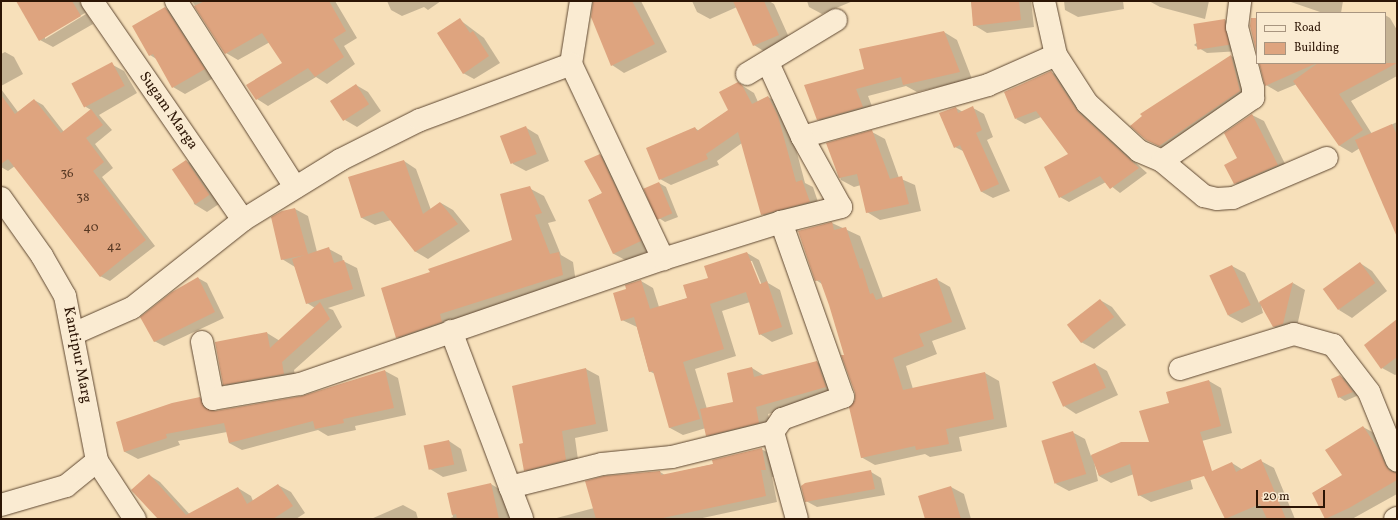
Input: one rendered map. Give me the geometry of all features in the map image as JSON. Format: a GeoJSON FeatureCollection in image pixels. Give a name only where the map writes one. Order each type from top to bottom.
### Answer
{"type":"FeatureCollection","features":[{"type":"Feature","properties":{"kind":"street","name":"Sugam Marga"},"geometry":{"type":"LineString","coordinates":[[92,1],[244,220]]}},
{"type":"Feature","properties":{"kind":"street"},"geometry":{"type":"LineString","coordinates":[[176,1],[295,187]]}},
{"type":"Feature","properties":{"kind":"street"},"geometry":{"type":"LineString","coordinates":[[582,1],[571,64],[663,259]]}},
{"type":"Feature","properties":{"kind":"street"},"geometry":{"type":"LineString","coordinates":[[1044,1],[1056,55],[1087,103],[1139,152],[1162,161],[1204,196],[1217,199],[1233,198],[1327,158]]}},
{"type":"Feature","properties":{"kind":"street"},"geometry":{"type":"LineString","coordinates":[[1162,161],[1253,98],[1254,88],[1237,27],[1240,1]]}},
{"type":"Feature","properties":{"kind":"street"},"geometry":{"type":"LineString","coordinates":[[747,74],[768,63],[836,20]]}},
{"type":"Feature","properties":{"kind":"street"},"geometry":{"type":"LineString","coordinates":[[802,137],[988,85],[1056,55]]}},
{"type":"Feature","properties":{"kind":"street"},"geometry":{"type":"LineString","coordinates":[[202,342],[213,399],[300,384],[663,259],[781,222],[841,208],[802,137],[768,63]]}},
{"type":"Feature","properties":{"kind":"street"},"geometry":{"type":"LineString","coordinates":[[74,334],[132,308],[244,220],[340,160],[420,120],[571,64]]}},
{"type":"Feature","properties":{"kind":"street","name":"Kantipur Marg"},"geometry":{"type":"LineString","coordinates":[[1,198],[42,256],[65,296],[74,334],[97,461],[135,519]]}},
{"type":"Feature","properties":{"kind":"street"},"geometry":{"type":"LineString","coordinates":[[510,487],[602,464],[672,457],[773,432],[782,419],[842,397],[781,222]]}},
{"type":"Feature","properties":{"kind":"street"},"geometry":{"type":"LineString","coordinates":[[451,331],[522,519]]}},
{"type":"Feature","properties":{"kind":"street"},"geometry":{"type":"LineString","coordinates":[[1180,369],[1294,334],[1333,345],[1369,392],[1397,461]]}},
{"type":"Feature","properties":{"kind":"street"},"geometry":{"type":"LineString","coordinates":[[773,432],[797,519]]}},
{"type":"Feature","properties":{"kind":"street"},"geometry":{"type":"LineString","coordinates":[[1,505],[66,486],[97,461]]}},
{"type":"Feature","properties":{"kind":"building"},"geometry":{"type":"Polygon","coordinates":[[[16,1],[72,1],[81,16],[39,41],[16,1]]]}},
{"type":"Feature","properties":{"kind":"building"},"geometry":{"type":"Polygon","coordinates":[[[205,1],[329,1],[346,31],[333,39],[344,57],[315,77],[308,68],[256,100],[246,85],[282,63],[262,33],[225,54],[194,6],[205,1]]]}},
{"type":"Feature","properties":{"kind":"building"},"geometry":{"type":"Polygon","coordinates":[[[593,1],[632,1],[655,44],[611,66],[591,17],[593,1]]]}},
{"type":"Feature","properties":{"kind":"building"},"geometry":{"type":"Polygon","coordinates":[[[733,1],[764,1],[779,35],[753,46],[733,1]]]}},
{"type":"Feature","properties":{"kind":"building"},"geometry":{"type":"Polygon","coordinates":[[[971,1],[1019,1],[1021,20],[973,26],[971,1]]]}},
{"type":"Feature","properties":{"kind":"building"},"geometry":{"type":"Polygon","coordinates":[[[165,7],[205,69],[172,88],[153,54],[149,56],[132,26],[165,7]]]}},
{"type":"Feature","properties":{"kind":"building"},"geometry":{"type":"Polygon","coordinates":[[[460,18],[470,33],[473,31],[489,56],[463,74],[437,33],[460,18]]]}},
{"type":"Feature","properties":{"kind":"building"},"geometry":{"type":"Polygon","coordinates":[[[1251,18],[1256,18],[1256,50],[1250,26],[1251,18]]]}},
{"type":"Feature","properties":{"kind":"building"},"geometry":{"type":"Polygon","coordinates":[[[1225,19],[1229,45],[1197,50],[1193,24],[1225,19]]]}},
{"type":"Feature","properties":{"kind":"building"},"geometry":{"type":"Polygon","coordinates":[[[944,31],[960,72],[903,85],[901,77],[856,89],[863,107],[817,120],[804,85],[864,69],[859,49],[944,31]]]}},
{"type":"Feature","properties":{"kind":"building"},"geometry":{"type":"Polygon","coordinates":[[[1231,55],[1240,91],[1159,146],[1146,140],[1130,126],[1142,116],[1140,114],[1231,55]]]}},
{"type":"Feature","properties":{"kind":"building"},"geometry":{"type":"Polygon","coordinates":[[[112,62],[125,86],[84,107],[71,84],[112,62]]]}},
{"type":"Feature","properties":{"kind":"building"},"geometry":{"type":"Polygon","coordinates":[[[1397,63],[1339,94],[1363,130],[1339,146],[1293,81],[1317,64],[1397,63]]]}},
{"type":"Feature","properties":{"kind":"building"},"geometry":{"type":"Polygon","coordinates":[[[1259,64],[1315,64],[1265,86],[1259,64]]]}},
{"type":"Feature","properties":{"kind":"building"},"geometry":{"type":"Polygon","coordinates":[[[1051,71],[1078,112],[1139,168],[1110,189],[1100,176],[1059,198],[1044,167],[1068,154],[1036,111],[1015,119],[1004,92],[1051,71]]]}},
{"type":"Feature","properties":{"kind":"building"},"geometry":{"type":"Polygon","coordinates":[[[738,82],[742,85],[752,104],[768,96],[778,116],[796,182],[802,180],[810,202],[761,215],[738,132],[706,154],[708,159],[659,180],[646,148],[695,127],[697,131],[728,110],[719,92],[738,82]]]}},
{"type":"Feature","properties":{"kind":"building"},"geometry":{"type":"Polygon","coordinates":[[[356,84],[369,104],[343,121],[330,101],[356,84]]]}},
{"type":"Feature","properties":{"kind":"building"},"geometry":{"type":"Polygon","coordinates":[[[1,95],[15,114],[34,99],[61,133],[91,109],[103,125],[86,138],[104,162],[93,171],[146,240],[100,277],[8,159],[1,164],[1,95]]]}},
{"type":"Feature","properties":{"kind":"building"},"geometry":{"type":"Polygon","coordinates":[[[973,106],[982,130],[976,133],[999,184],[981,192],[960,145],[954,148],[939,113],[956,107],[958,113],[973,106]]]}},
{"type":"Feature","properties":{"kind":"building"},"geometry":{"type":"Polygon","coordinates":[[[1252,114],[1278,165],[1234,184],[1224,165],[1237,158],[1224,133],[1252,114]]]}},
{"type":"Feature","properties":{"kind":"building"},"geometry":{"type":"Polygon","coordinates":[[[1392,124],[1397,135],[1397,237],[1355,140],[1392,124]]]}},
{"type":"Feature","properties":{"kind":"building"},"geometry":{"type":"Polygon","coordinates":[[[526,126],[537,154],[511,164],[500,136],[526,126]]]}},
{"type":"Feature","properties":{"kind":"building"},"geometry":{"type":"Polygon","coordinates":[[[872,130],[890,179],[902,176],[909,204],[866,213],[857,174],[839,178],[826,143],[872,130]]]}},
{"type":"Feature","properties":{"kind":"building"},"geometry":{"type":"Polygon","coordinates":[[[600,154],[641,241],[613,254],[588,200],[602,193],[584,161],[600,154]]]}},
{"type":"Feature","properties":{"kind":"building"},"geometry":{"type":"Polygon","coordinates":[[[186,160],[209,195],[195,204],[172,170],[186,160]]]}},
{"type":"Feature","properties":{"kind":"building"},"geometry":{"type":"Polygon","coordinates":[[[404,160],[423,214],[440,202],[458,224],[415,252],[383,211],[361,218],[348,177],[404,160]]]}},
{"type":"Feature","properties":{"kind":"building"},"geometry":{"type":"Polygon","coordinates":[[[659,182],[672,213],[657,220],[643,189],[659,182]]]}},
{"type":"Feature","properties":{"kind":"building"},"geometry":{"type":"Polygon","coordinates":[[[530,186],[542,213],[535,215],[550,254],[559,252],[563,275],[440,314],[442,322],[396,338],[381,288],[430,272],[428,269],[512,240],[500,194],[530,186]]]}},
{"type":"Feature","properties":{"kind":"building"},"geometry":{"type":"Polygon","coordinates":[[[295,208],[308,254],[329,247],[334,263],[344,260],[353,289],[306,304],[292,259],[305,255],[281,260],[271,217],[282,211],[295,208]]]}},
{"type":"Feature","properties":{"kind":"building"},"geometry":{"type":"Polygon","coordinates":[[[832,222],[834,230],[846,227],[860,269],[862,268],[870,294],[873,293],[876,300],[937,278],[952,322],[919,334],[924,346],[893,358],[903,390],[985,372],[994,419],[946,429],[949,444],[916,450],[915,446],[861,458],[849,407],[855,400],[855,393],[841,355],[844,355],[829,305],[820,280],[815,281],[798,231],[832,222]]]}},
{"type":"Feature","properties":{"kind":"building"},"geometry":{"type":"Polygon","coordinates":[[[747,252],[760,284],[767,281],[782,327],[759,335],[746,292],[710,304],[724,349],[683,362],[700,419],[669,428],[653,371],[649,372],[634,317],[621,321],[613,293],[626,289],[625,285],[641,280],[650,309],[687,298],[683,285],[708,278],[704,266],[747,252]]]}},
{"type":"Feature","properties":{"kind":"building"},"geometry":{"type":"Polygon","coordinates":[[[1360,262],[1375,283],[1338,310],[1323,289],[1360,262]]]}},
{"type":"Feature","properties":{"kind":"building"},"geometry":{"type":"Polygon","coordinates":[[[1232,265],[1251,305],[1228,315],[1209,276],[1232,265]]]}},
{"type":"Feature","properties":{"kind":"building"},"geometry":{"type":"Polygon","coordinates":[[[198,277],[215,312],[154,342],[140,317],[172,292],[198,277]]]}},
{"type":"Feature","properties":{"kind":"building"},"geometry":{"type":"Polygon","coordinates":[[[1293,282],[1283,324],[1273,327],[1259,302],[1293,282]]]}},
{"type":"Feature","properties":{"kind":"building"},"geometry":{"type":"Polygon","coordinates":[[[1100,299],[1114,317],[1081,343],[1067,325],[1100,299]]]}},
{"type":"Feature","properties":{"kind":"building"},"geometry":{"type":"Polygon","coordinates":[[[320,302],[330,319],[282,362],[284,374],[223,385],[215,342],[267,332],[270,348],[320,302]]]}},
{"type":"Feature","properties":{"kind":"building"},"geometry":{"type":"Polygon","coordinates":[[[1397,319],[1397,357],[1381,369],[1364,345],[1397,319]]]}},
{"type":"Feature","properties":{"kind":"building"},"geometry":{"type":"Polygon","coordinates":[[[817,361],[826,387],[756,407],[759,423],[706,436],[700,409],[733,402],[727,373],[752,367],[754,377],[817,361]]]}},
{"type":"Feature","properties":{"kind":"building"},"geometry":{"type":"Polygon","coordinates":[[[1095,363],[1106,388],[1063,407],[1052,382],[1095,363]]]}},
{"type":"Feature","properties":{"kind":"building"},"geometry":{"type":"Polygon","coordinates":[[[586,368],[596,424],[562,431],[566,460],[524,471],[519,444],[523,443],[512,386],[586,368]]]}},
{"type":"Feature","properties":{"kind":"building"},"geometry":{"type":"Polygon","coordinates":[[[385,370],[394,408],[343,419],[344,423],[315,429],[313,421],[229,443],[224,423],[166,434],[167,438],[124,452],[116,422],[172,403],[200,397],[204,407],[215,411],[302,396],[385,370]]]}},
{"type":"Feature","properties":{"kind":"building"},"geometry":{"type":"Polygon","coordinates":[[[1340,375],[1353,392],[1338,398],[1331,379],[1340,375]]]}},
{"type":"Feature","properties":{"kind":"building"},"geometry":{"type":"Polygon","coordinates":[[[1209,380],[1221,426],[1200,432],[1212,471],[1232,462],[1236,472],[1261,459],[1286,519],[1267,519],[1260,504],[1225,519],[1204,476],[1138,496],[1130,464],[1099,476],[1091,455],[1121,442],[1149,442],[1139,411],[1169,403],[1166,392],[1209,380]]]}},
{"type":"Feature","properties":{"kind":"building"},"geometry":{"type":"Polygon","coordinates":[[[1363,426],[1379,450],[1386,466],[1390,471],[1397,473],[1397,480],[1349,508],[1325,519],[1312,493],[1342,475],[1325,450],[1363,426]]]}},
{"type":"Feature","properties":{"kind":"building"},"geometry":{"type":"Polygon","coordinates":[[[1073,431],[1086,474],[1055,484],[1041,441],[1073,431]]]}},
{"type":"Feature","properties":{"kind":"building"},"geometry":{"type":"Polygon","coordinates":[[[449,440],[454,464],[429,470],[424,445],[449,440]]]}},
{"type":"Feature","properties":{"kind":"building"},"geometry":{"type":"Polygon","coordinates":[[[762,448],[766,470],[761,470],[766,496],[658,519],[596,519],[585,481],[604,476],[660,471],[661,475],[713,464],[712,460],[762,448]]]}},
{"type":"Feature","properties":{"kind":"building"},"geometry":{"type":"Polygon","coordinates":[[[871,470],[875,489],[805,502],[801,486],[805,483],[871,470]]]}},
{"type":"Feature","properties":{"kind":"building"},"geometry":{"type":"Polygon","coordinates":[[[149,474],[186,515],[238,487],[247,504],[278,484],[293,506],[273,519],[158,519],[131,490],[149,474]]]}},
{"type":"Feature","properties":{"kind":"building"},"geometry":{"type":"Polygon","coordinates":[[[491,483],[499,519],[457,519],[456,514],[452,515],[447,493],[491,483]]]}},
{"type":"Feature","properties":{"kind":"building"},"geometry":{"type":"Polygon","coordinates":[[[951,486],[961,519],[925,519],[918,496],[951,486]]]}}]}
